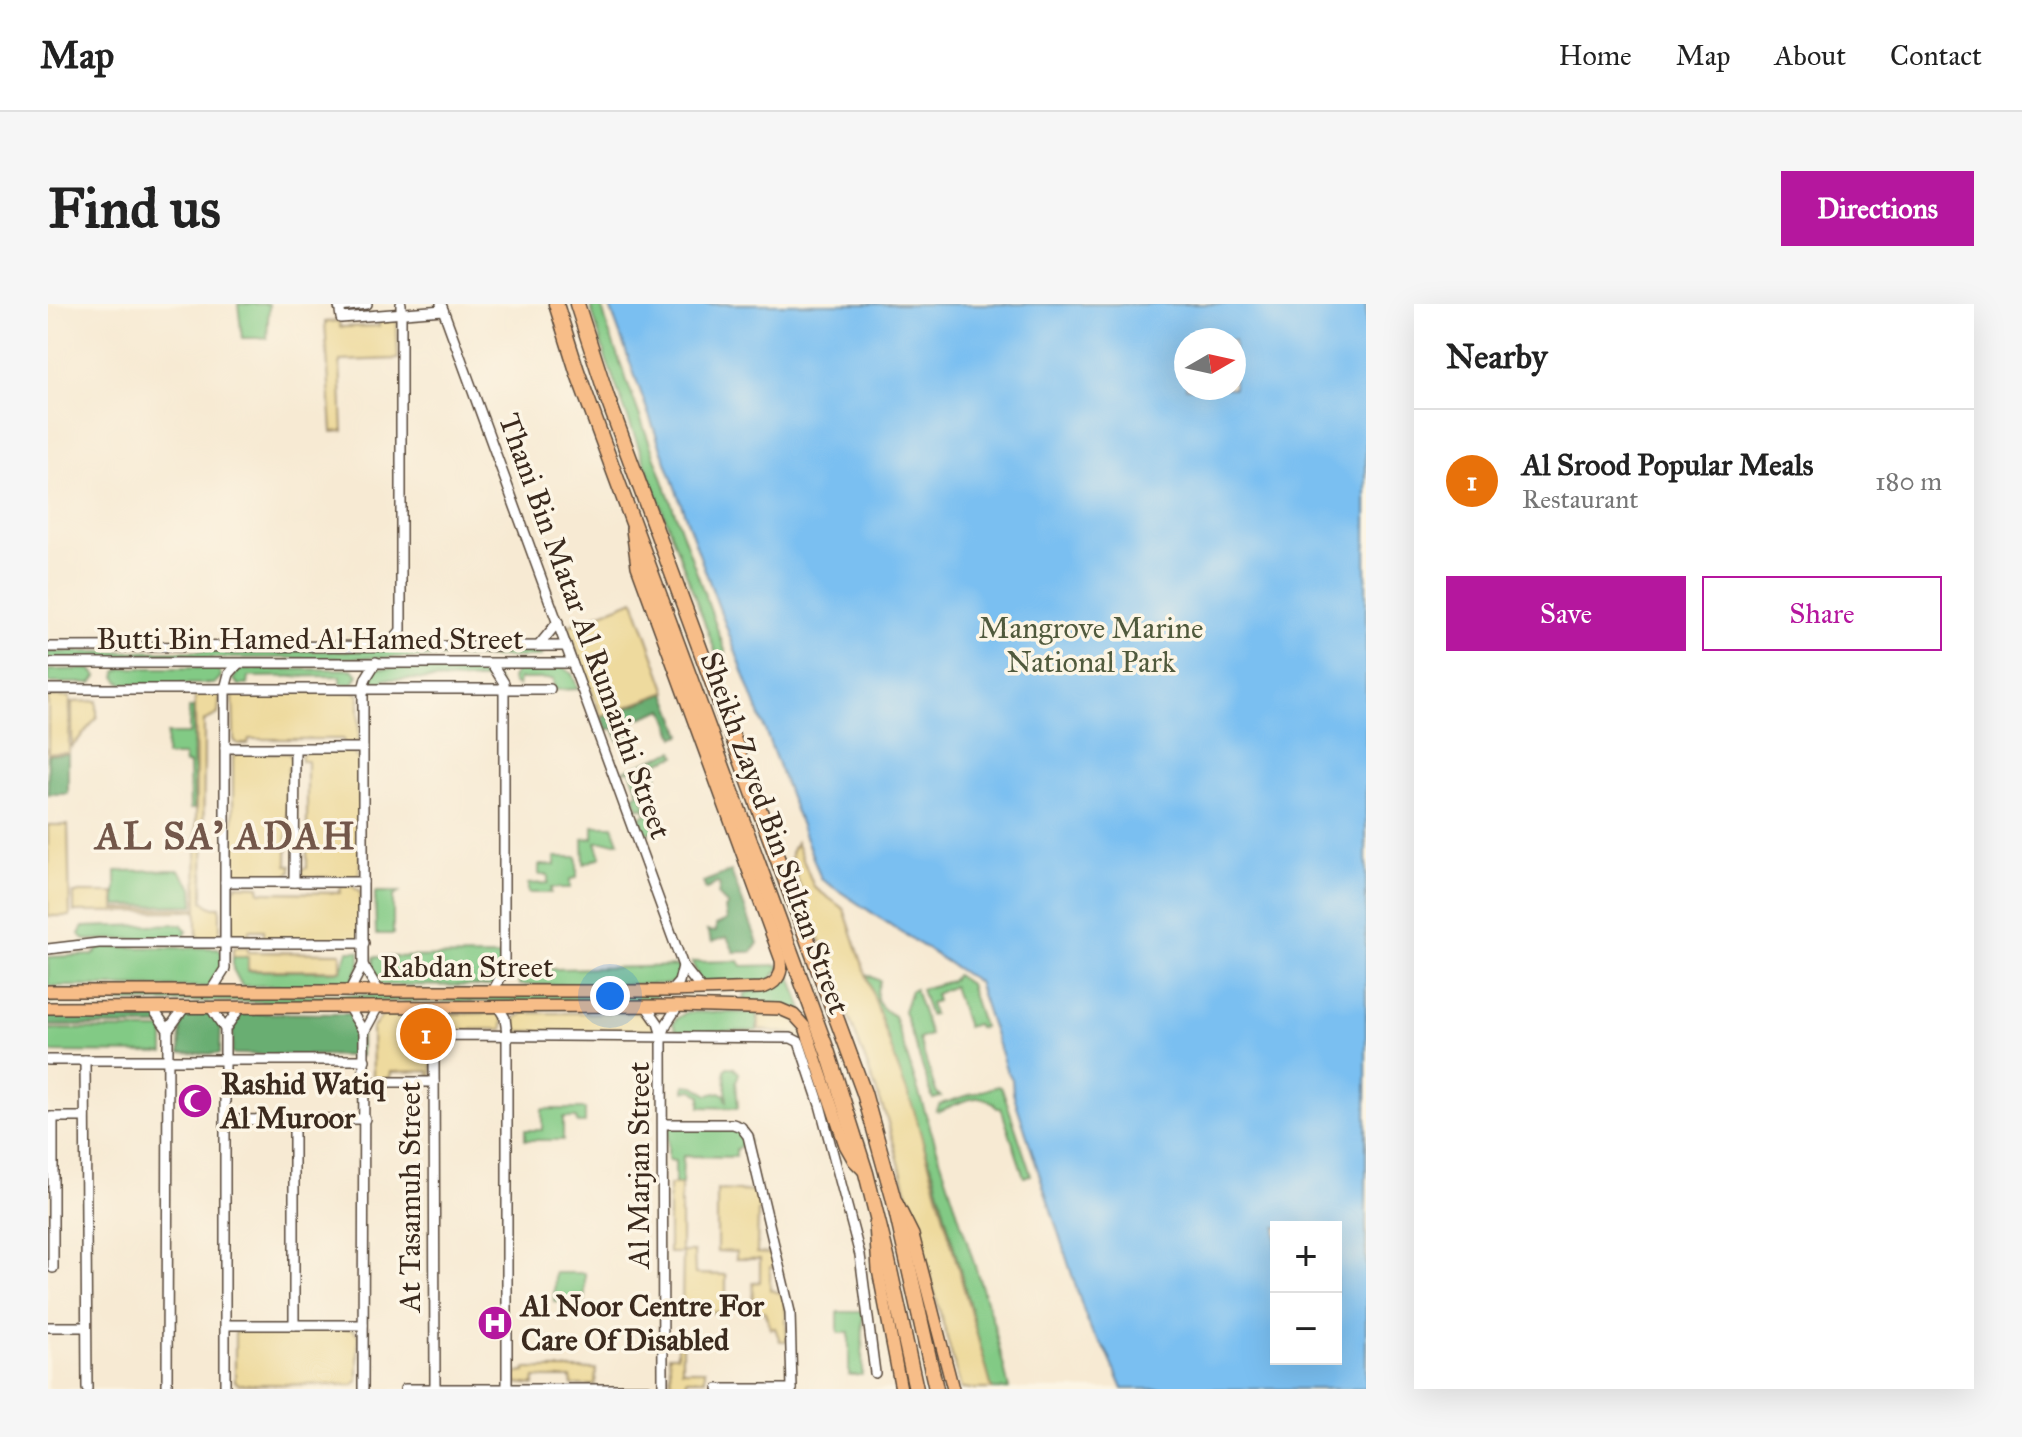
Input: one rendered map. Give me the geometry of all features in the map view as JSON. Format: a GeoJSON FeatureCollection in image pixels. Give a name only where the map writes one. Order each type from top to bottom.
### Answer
{"type":"FeatureCollection","features":[{"type":"Feature","properties":{"kind":"highway","name":"Sheikh Zayed Bin Sultan Street"},"geometry":{"type":"LineString","coordinates":[[556,304],[577,371],[828,1053],[866,1173],[916,1389]]}},
{"type":"Feature","properties":{"kind":"highway","name":"Sheikh Zayed Bin Sultan Street"},"geometry":{"type":"LineString","coordinates":[[577,304],[607,397],[864,1093],[893,1197],[936,1389]]}},
{"type":"Feature","properties":{"kind":"main road","name":"Rabdan Street"},"geometry":{"type":"LineString","coordinates":[[48,991],[671,991],[771,985],[780,974],[781,960],[639,571],[631,517]]}},
{"type":"Feature","properties":{"kind":"main road"},"geometry":{"type":"LineString","coordinates":[[735,989],[740,999],[736,1008]]}},
{"type":"Feature","properties":{"kind":"main road","name":"Rabdan Street"},"geometry":{"type":"LineString","coordinates":[[48,1008],[678,1006],[780,1009],[800,1020],[808,1034],[845,1145],[866,1173]]}},
{"type":"Feature","properties":{"kind":"main road"},"geometry":{"type":"LineString","coordinates":[[893,1197],[913,1235],[953,1389]]}},
{"type":"Feature","properties":{"kind":"main road"},"geometry":{"type":"LineString","coordinates":[[876,1212],[878,1270],[901,1389]]}},
{"type":"Feature","properties":{"kind":"street"},"geometry":{"type":"LineString","coordinates":[[367,304],[339,305],[341,318],[401,309],[426,311],[442,307]]}},
{"type":"Feature","properties":{"kind":"street","name":"Thani Bin Matar Al Rumaithi Street"},"geometry":{"type":"LineString","coordinates":[[442,307],[683,966],[702,990]]}},
{"type":"Feature","properties":{"kind":"street"},"geometry":{"type":"LineString","coordinates":[[389,646],[401,630],[401,309]]}},
{"type":"Feature","properties":{"kind":"street"},"geometry":{"type":"LineString","coordinates":[[426,311],[450,330]]}},
{"type":"Feature","properties":{"kind":"street"},"geometry":{"type":"LineString","coordinates":[[537,662],[541,653],[538,644],[558,622]]}},
{"type":"Feature","properties":{"kind":"street"},"geometry":{"type":"LineString","coordinates":[[401,630],[419,647]]}},
{"type":"Feature","properties":{"kind":"street","name":"Butti Bin Hamed Al Hamed Street"},"geometry":{"type":"LineString","coordinates":[[48,647],[566,646]]}},
{"type":"Feature","properties":{"kind":"street"},"geometry":{"type":"LineString","coordinates":[[349,992],[363,965],[364,943],[363,685],[350,662]]}},
{"type":"Feature","properties":{"kind":"street"},"geometry":{"type":"LineString","coordinates":[[363,685],[376,662]]}},
{"type":"Feature","properties":{"kind":"street","name":"Butti Bin Hamed Al Hamed Street"},"geometry":{"type":"LineString","coordinates":[[48,663],[572,663]]}},
{"type":"Feature","properties":{"kind":"street"},"geometry":{"type":"LineString","coordinates":[[209,663],[221,674],[225,686],[225,969],[211,991]]}},
{"type":"Feature","properties":{"kind":"street"},"geometry":{"type":"LineString","coordinates":[[504,686],[518,663]]}},
{"type":"Feature","properties":{"kind":"street"},"geometry":{"type":"LineString","coordinates":[[550,663],[578,679]]}},
{"type":"Feature","properties":{"kind":"street"},"geometry":{"type":"LineString","coordinates":[[225,686],[238,664]]}},
{"type":"Feature","properties":{"kind":"street"},"geometry":{"type":"LineString","coordinates":[[492,664],[504,686],[504,971],[493,991]]}},
{"type":"Feature","properties":{"kind":"street"},"geometry":{"type":"LineString","coordinates":[[48,689],[363,685],[550,689]]}},
{"type":"Feature","properties":{"kind":"street"},"geometry":{"type":"LineString","coordinates":[[225,748],[363,748]]}},
{"type":"Feature","properties":{"kind":"street"},"geometry":{"type":"LineString","coordinates":[[294,882],[295,749]]}},
{"type":"Feature","properties":{"kind":"street"},"geometry":{"type":"LineString","coordinates":[[225,882],[363,882]]}},
{"type":"Feature","properties":{"kind":"street"},"geometry":{"type":"LineString","coordinates":[[48,949],[99,943],[364,943]]}},
{"type":"Feature","properties":{"kind":"street"},"geometry":{"type":"LineString","coordinates":[[363,965],[379,991]]}},
{"type":"Feature","properties":{"kind":"street"},"geometry":{"type":"LineString","coordinates":[[671,991],[679,982],[683,966]]}},
{"type":"Feature","properties":{"kind":"street"},"geometry":{"type":"LineString","coordinates":[[225,969],[239,990]]}},
{"type":"Feature","properties":{"kind":"street"},"geometry":{"type":"LineString","coordinates":[[504,971],[516,990]]}},
{"type":"Feature","properties":{"kind":"street","name":"Al Marjan Street"},"geometry":{"type":"LineString","coordinates":[[646,1006],[658,1023],[662,1036],[663,1389]]}},
{"type":"Feature","properties":{"kind":"street","name":"Al Marjan Street"},"geometry":{"type":"LineString","coordinates":[[662,1036],[678,1006]]}},
{"type":"Feature","properties":{"kind":"street"},"geometry":{"type":"LineString","coordinates":[[168,1030],[184,1008]]}},
{"type":"Feature","properties":{"kind":"street"},"geometry":{"type":"LineString","coordinates":[[211,1008],[225,1029],[225,1389]]}},
{"type":"Feature","properties":{"kind":"street"},"geometry":{"type":"LineString","coordinates":[[349,1008],[364,1032],[363,1389]]}},
{"type":"Feature","properties":{"kind":"street"},"geometry":{"type":"LineString","coordinates":[[364,1032],[377,1008]]}},
{"type":"Feature","properties":{"kind":"street"},"geometry":{"type":"LineString","coordinates":[[499,1008],[507,1030],[507,1389]]}},
{"type":"Feature","properties":{"kind":"street"},"geometry":{"type":"LineString","coordinates":[[507,1030],[520,1008]]}},
{"type":"Feature","properties":{"kind":"street"},"geometry":{"type":"LineString","coordinates":[[153,1009],[164,1020],[168,1030],[167,1389]]}},
{"type":"Feature","properties":{"kind":"street"},"geometry":{"type":"LineString","coordinates":[[225,1029],[239,1009]]}},
{"type":"Feature","properties":{"kind":"street","name":"At Tasamuh Street"},"geometry":{"type":"LineString","coordinates":[[435,1389],[435,1046],[441,1037],[507,1030],[791,1038],[801,1044],[860,1255],[875,1373]]}},
{"type":"Feature","properties":{"kind":"street"},"geometry":{"type":"LineString","coordinates":[[48,1060],[365,1060]]}},
{"type":"Feature","properties":{"kind":"street"},"geometry":{"type":"LineString","coordinates":[[85,1060],[87,1389]]}},
{"type":"Feature","properties":{"kind":"street"},"geometry":{"type":"LineString","coordinates":[[365,1082],[434,1082]]}},
{"type":"Feature","properties":{"kind":"street"},"geometry":{"type":"LineString","coordinates":[[53,1268],[50,1117],[85,1117]]}},
{"type":"Feature","properties":{"kind":"street"},"geometry":{"type":"LineString","coordinates":[[294,1119],[294,1325]]}},
{"type":"Feature","properties":{"kind":"street"},"geometry":{"type":"LineString","coordinates":[[226,1120],[365,1119]]}},
{"type":"Feature","properties":{"kind":"street"},"geometry":{"type":"LineString","coordinates":[[663,1124],[733,1124],[741,1127],[748,1136],[790,1312],[792,1389],[718,1389]]}},
{"type":"Feature","properties":{"kind":"street"},"geometry":{"type":"LineString","coordinates":[[226,1325],[363,1325]]}},
{"type":"Feature","properties":{"kind":"street"},"geometry":{"type":"LineString","coordinates":[[48,1327],[86,1327]]}},
{"type":"Feature","properties":{"kind":"street"},"geometry":{"type":"LineString","coordinates":[[405,1389],[648,1389]]}},
{"type":"Feature","properties":{"kind":"green space"},"geometry":{"type":"Polygon","coordinates":[[[238,304],[269,304],[267,338],[242,338],[238,304]]]}},
{"type":"Feature","properties":{"kind":"green space"},"geometry":{"type":"Polygon","coordinates":[[[590,304],[601,304],[726,653],[724,661],[717,656],[606,359],[590,304]]]}},
{"type":"Feature","properties":{"kind":"green space"},"geometry":{"type":"Polygon","coordinates":[[[539,650],[542,654],[540,657],[48,659],[48,652],[539,650]]]}},
{"type":"Feature","properties":{"kind":"green space"},"geometry":{"type":"Polygon","coordinates":[[[561,666],[572,674],[578,689],[554,690],[553,679],[519,679],[518,686],[513,683],[512,678],[520,667],[561,666]]]}},
{"type":"Feature","properties":{"kind":"green space"},"geometry":{"type":"Polygon","coordinates":[[[124,668],[215,668],[221,677],[214,684],[124,684],[116,676],[117,671],[124,668]]]}},
{"type":"Feature","properties":{"kind":"green space"},"geometry":{"type":"Polygon","coordinates":[[[377,668],[490,668],[500,684],[494,686],[493,680],[384,679],[383,684],[373,681],[372,674],[377,668]]]}},
{"type":"Feature","properties":{"kind":"green space"},"geometry":{"type":"Polygon","coordinates":[[[91,669],[97,676],[92,683],[48,683],[48,670],[91,669]]]}},
{"type":"Feature","properties":{"kind":"green space"},"geometry":{"type":"Polygon","coordinates":[[[352,669],[358,675],[353,684],[341,684],[341,676],[249,677],[248,685],[239,685],[234,680],[237,671],[241,670],[352,669]]]}},
{"type":"Feature","properties":{"kind":"green space"},"geometry":{"type":"Polygon","coordinates":[[[666,693],[682,735],[675,737],[664,709],[633,721],[630,736],[619,741],[614,728],[607,730],[602,717],[666,693]]]}},
{"type":"Feature","properties":{"kind":"green space"},"geometry":{"type":"Polygon","coordinates":[[[189,708],[193,708],[194,809],[190,809],[189,764],[185,764],[184,756],[166,756],[167,734],[189,734],[189,708]]]}},
{"type":"Feature","properties":{"kind":"green space"},"geometry":{"type":"Polygon","coordinates":[[[674,751],[676,756],[656,763],[657,777],[638,785],[647,809],[658,811],[664,827],[646,834],[640,817],[647,814],[644,807],[639,809],[634,796],[639,793],[630,770],[623,771],[674,751]]]}},
{"type":"Feature","properties":{"kind":"green space"},"geometry":{"type":"Polygon","coordinates":[[[48,754],[68,754],[68,794],[48,794],[48,754]]]}},
{"type":"Feature","properties":{"kind":"green space"},"geometry":{"type":"Polygon","coordinates":[[[593,826],[613,826],[619,842],[596,842],[601,857],[584,864],[583,839],[593,838],[593,826]]]}},
{"type":"Feature","properties":{"kind":"green space"},"geometry":{"type":"Polygon","coordinates":[[[555,857],[577,857],[577,878],[570,879],[570,888],[551,888],[551,893],[528,893],[528,884],[548,883],[548,875],[539,875],[539,865],[555,865],[555,857]]]}},
{"type":"Feature","properties":{"kind":"green space"},"geometry":{"type":"Polygon","coordinates":[[[179,870],[193,888],[194,905],[116,906],[116,871],[179,870]]]}},
{"type":"Feature","properties":{"kind":"green space"},"geometry":{"type":"Polygon","coordinates":[[[731,871],[758,943],[752,952],[734,952],[727,937],[712,942],[707,931],[716,932],[716,925],[727,920],[725,908],[728,905],[718,895],[720,885],[717,883],[706,890],[703,882],[731,871]]]}},
{"type":"Feature","properties":{"kind":"green space"},"geometry":{"type":"Polygon","coordinates":[[[375,892],[399,892],[393,897],[393,934],[376,934],[375,892]]]}},
{"type":"Feature","properties":{"kind":"green space"},"geometry":{"type":"Polygon","coordinates":[[[181,924],[187,931],[183,938],[85,940],[79,934],[83,927],[181,924]]]}},
{"type":"Feature","properties":{"kind":"green space"},"geometry":{"type":"Polygon","coordinates":[[[101,947],[218,948],[222,953],[221,971],[211,987],[48,986],[48,957],[93,955],[101,947]]]}},
{"type":"Feature","properties":{"kind":"green space"},"geometry":{"type":"Polygon","coordinates":[[[348,951],[360,951],[360,964],[350,985],[242,986],[233,969],[233,957],[248,957],[248,971],[341,971],[348,951]]]}},
{"type":"Feature","properties":{"kind":"green space"},"geometry":{"type":"Polygon","coordinates":[[[501,956],[501,970],[492,986],[381,985],[374,972],[374,957],[501,956]]]}},
{"type":"Feature","properties":{"kind":"green space"},"geometry":{"type":"Polygon","coordinates":[[[739,961],[742,966],[782,965],[768,983],[701,984],[692,962],[739,961]]]}},
{"type":"Feature","properties":{"kind":"green space"},"geometry":{"type":"Polygon","coordinates":[[[683,966],[676,981],[668,984],[520,985],[514,970],[683,966]]]}},
{"type":"Feature","properties":{"kind":"green space"},"geometry":{"type":"Polygon","coordinates":[[[789,971],[804,1013],[782,1004],[744,1004],[745,993],[778,984],[789,971]]]}},
{"type":"Feature","properties":{"kind":"green space"},"geometry":{"type":"Polygon","coordinates":[[[866,974],[880,981],[878,1002],[894,1016],[994,1325],[1009,1389],[992,1389],[935,1177],[866,974]]]}},
{"type":"Feature","properties":{"kind":"green space"},"geometry":{"type":"Polygon","coordinates":[[[956,975],[969,984],[983,1027],[978,1028],[976,1024],[967,1027],[953,986],[935,994],[937,1001],[930,1003],[933,1014],[929,1015],[921,989],[951,981],[956,975]]]}},
{"type":"Feature","properties":{"kind":"green space"},"geometry":{"type":"Polygon","coordinates":[[[915,989],[930,1035],[919,1039],[936,1092],[941,1097],[933,1099],[904,1011],[911,990],[915,989]]]}},
{"type":"Feature","properties":{"kind":"green space"},"geometry":{"type":"Polygon","coordinates":[[[656,994],[656,1001],[48,1002],[48,995],[656,994]]]}},
{"type":"Feature","properties":{"kind":"green space"},"geometry":{"type":"Polygon","coordinates":[[[687,1012],[757,1013],[757,1031],[677,1031],[673,1024],[687,1012]]]}},
{"type":"Feature","properties":{"kind":"green space"},"geometry":{"type":"Polygon","coordinates":[[[242,1013],[351,1014],[361,1030],[361,1056],[232,1054],[233,1028],[242,1013]]]}},
{"type":"Feature","properties":{"kind":"green space"},"geometry":{"type":"Polygon","coordinates":[[[48,1014],[158,1014],[165,1026],[48,1026],[48,1014]]]}},
{"type":"Feature","properties":{"kind":"green space"},"geometry":{"type":"Polygon","coordinates":[[[188,1014],[215,1014],[221,1022],[220,1054],[180,1053],[181,1023],[188,1014]]]}},
{"type":"Feature","properties":{"kind":"green space"},"geometry":{"type":"Polygon","coordinates":[[[48,1029],[164,1030],[164,1053],[48,1052],[48,1029]]]}},
{"type":"Feature","properties":{"kind":"green space"},"geometry":{"type":"Polygon","coordinates":[[[727,1067],[733,1067],[739,1073],[736,1082],[738,1108],[700,1107],[701,1096],[693,1090],[685,1091],[685,1085],[695,1086],[708,1095],[720,1092],[725,1095],[727,1103],[727,1067]]]}},
{"type":"Feature","properties":{"kind":"green space"},"geometry":{"type":"Polygon","coordinates":[[[998,1086],[1002,1088],[1031,1175],[1024,1177],[1001,1108],[978,1098],[936,1110],[940,1104],[998,1086]]]}},
{"type":"Feature","properties":{"kind":"green space"},"geometry":{"type":"Polygon","coordinates":[[[542,1109],[585,1109],[585,1123],[577,1123],[576,1118],[563,1118],[563,1140],[525,1140],[525,1130],[542,1130],[542,1109]]]}},
{"type":"Feature","properties":{"kind":"green space"},"geometry":{"type":"Polygon","coordinates":[[[676,1126],[737,1127],[749,1141],[736,1149],[736,1157],[683,1156],[682,1184],[675,1184],[675,1161],[668,1160],[668,1129],[676,1126]]]}},
{"type":"Feature","properties":{"kind":"green space"},"geometry":{"type":"Polygon","coordinates":[[[555,1273],[585,1273],[585,1302],[554,1302],[555,1273]]]}},
{"type":"Feature","properties":{"kind":"green space"},"geometry":{"type":"Polygon","coordinates":[[[838,1312],[863,1312],[862,1375],[849,1375],[849,1333],[838,1333],[838,1312]]]}},
{"type":"Feature","properties":{"kind":"sand"},"geometry":{"type":"Polygon","coordinates":[[[394,319],[397,323],[398,359],[340,361],[343,431],[332,432],[325,322],[339,321],[340,327],[379,326],[379,320],[394,319]]]}},
{"type":"Feature","properties":{"kind":"sand"},"geometry":{"type":"Polygon","coordinates":[[[634,600],[667,692],[601,716],[568,626],[634,600]]]}},
{"type":"Feature","properties":{"kind":"sand"},"geometry":{"type":"Polygon","coordinates":[[[195,691],[217,691],[220,694],[218,714],[204,721],[203,901],[211,907],[220,907],[220,935],[215,938],[199,938],[197,933],[195,691]]]}},
{"type":"Feature","properties":{"kind":"sand"},"geometry":{"type":"Polygon","coordinates":[[[354,691],[359,695],[359,740],[355,744],[344,744],[343,739],[249,739],[248,744],[238,744],[234,740],[233,696],[236,692],[354,691]]]}},
{"type":"Feature","properties":{"kind":"sand"},"geometry":{"type":"Polygon","coordinates":[[[48,697],[70,697],[69,753],[48,753],[48,697]]]}},
{"type":"Feature","properties":{"kind":"sand"},"geometry":{"type":"Polygon","coordinates":[[[97,701],[97,718],[72,747],[72,702],[97,701]]]}},
{"type":"Feature","properties":{"kind":"sand"},"geometry":{"type":"Polygon","coordinates":[[[307,752],[352,752],[359,759],[360,873],[352,878],[307,877],[301,874],[301,869],[307,868],[307,761],[301,761],[301,755],[307,752]]]}},
{"type":"Feature","properties":{"kind":"sand"},"geometry":{"type":"Polygon","coordinates":[[[238,753],[288,753],[292,758],[292,768],[288,768],[287,865],[291,865],[291,871],[286,876],[239,876],[233,871],[233,757],[238,753]]]}},
{"type":"Feature","properties":{"kind":"sand"},"geometry":{"type":"Polygon","coordinates":[[[48,825],[68,825],[70,916],[48,916],[48,825]]]}},
{"type":"Feature","properties":{"kind":"sand"},"geometry":{"type":"Polygon","coordinates":[[[796,842],[814,887],[844,909],[914,1110],[992,1389],[961,1389],[887,1119],[792,864],[791,853],[796,842]]]}},
{"type":"Feature","properties":{"kind":"sand"},"geometry":{"type":"Polygon","coordinates":[[[237,885],[259,886],[260,892],[340,893],[341,886],[352,886],[360,892],[360,939],[264,941],[264,930],[249,930],[248,939],[236,939],[232,935],[232,891],[237,885]]]}},
{"type":"Feature","properties":{"kind":"sand"},"geometry":{"type":"Polygon","coordinates":[[[74,893],[114,893],[115,909],[195,908],[195,911],[74,912],[74,893]]]}},
{"type":"Feature","properties":{"kind":"sand"},"geometry":{"type":"Polygon","coordinates":[[[236,947],[248,947],[248,952],[341,953],[341,970],[248,970],[248,956],[233,956],[236,947]]]}},
{"type":"Feature","properties":{"kind":"sand"},"geometry":{"type":"Polygon","coordinates":[[[759,1012],[792,1014],[814,1051],[794,1034],[759,1030],[759,1012]]]}},
{"type":"Feature","properties":{"kind":"sand"},"geometry":{"type":"Polygon","coordinates":[[[498,1013],[503,1017],[503,1029],[446,1030],[433,1040],[432,1076],[429,1076],[429,1071],[391,1072],[390,1078],[373,1076],[372,1029],[383,1015],[498,1013]]]}},
{"type":"Feature","properties":{"kind":"sand"},"geometry":{"type":"Polygon","coordinates":[[[525,1013],[644,1013],[649,1015],[658,1031],[517,1031],[514,1024],[517,1017],[525,1013]]]}},
{"type":"Feature","properties":{"kind":"sand"},"geometry":{"type":"Polygon","coordinates":[[[669,1185],[681,1185],[681,1253],[669,1253],[669,1185]]]}},
{"type":"Feature","properties":{"kind":"sand"},"geometry":{"type":"Polygon","coordinates":[[[717,1190],[760,1192],[764,1209],[758,1212],[757,1253],[774,1254],[778,1267],[770,1267],[770,1290],[785,1294],[787,1341],[780,1341],[764,1311],[752,1311],[753,1283],[760,1282],[760,1259],[736,1259],[736,1252],[717,1251],[717,1190]]]}},
{"type":"Feature","properties":{"kind":"sand"},"geometry":{"type":"Polygon","coordinates":[[[683,1252],[694,1252],[695,1274],[726,1275],[726,1312],[682,1312],[683,1252]]]}},
{"type":"Feature","properties":{"kind":"sand"},"geometry":{"type":"Polygon","coordinates":[[[241,1329],[353,1329],[358,1335],[358,1381],[354,1385],[239,1384],[235,1381],[235,1333],[241,1329]]]}},
{"type":"Feature","properties":{"kind":"sand"},"geometry":{"type":"Polygon","coordinates":[[[677,1339],[682,1339],[682,1370],[705,1370],[705,1379],[687,1379],[687,1385],[671,1383],[669,1355],[677,1355],[677,1339]]]}},
{"type":"Feature","properties":{"kind":"sand"},"geometry":{"type":"Polygon","coordinates":[[[525,1369],[596,1369],[595,1385],[572,1385],[571,1378],[535,1378],[534,1385],[516,1383],[515,1373],[525,1372],[525,1369]]]}},
{"type":"Feature","properties":{"kind":"water","name":"Mangrove Marine National Park"},"geometry":{"type":"Polygon","coordinates":[[[609,304],[1366,304],[1366,1389],[1123,1389],[1107,1352],[1092,1332],[1085,1315],[1013,1093],[1012,1079],[977,982],[821,879],[609,304]]]}},
{"type":"Feature","properties":{"kind":"place","name":"Al Srood Popular Meals"},"geometry":{"type":"Point","coordinates":[426,1034]}},
{"type":"Feature","properties":{"kind":"place","name":"Rashid Watiq Al Muroor"},"geometry":{"type":"Point","coordinates":[195,1101]}},
{"type":"Feature","properties":{"kind":"place","name":"Al Noor Centre For Care Of Disabled"},"geometry":{"type":"Point","coordinates":[495,1323]}},
{"type":"Feature","properties":{"kind":"district","name":"AL SA' ADAH"},"geometry":{"type":"Point","coordinates":[226,836]}}]}
